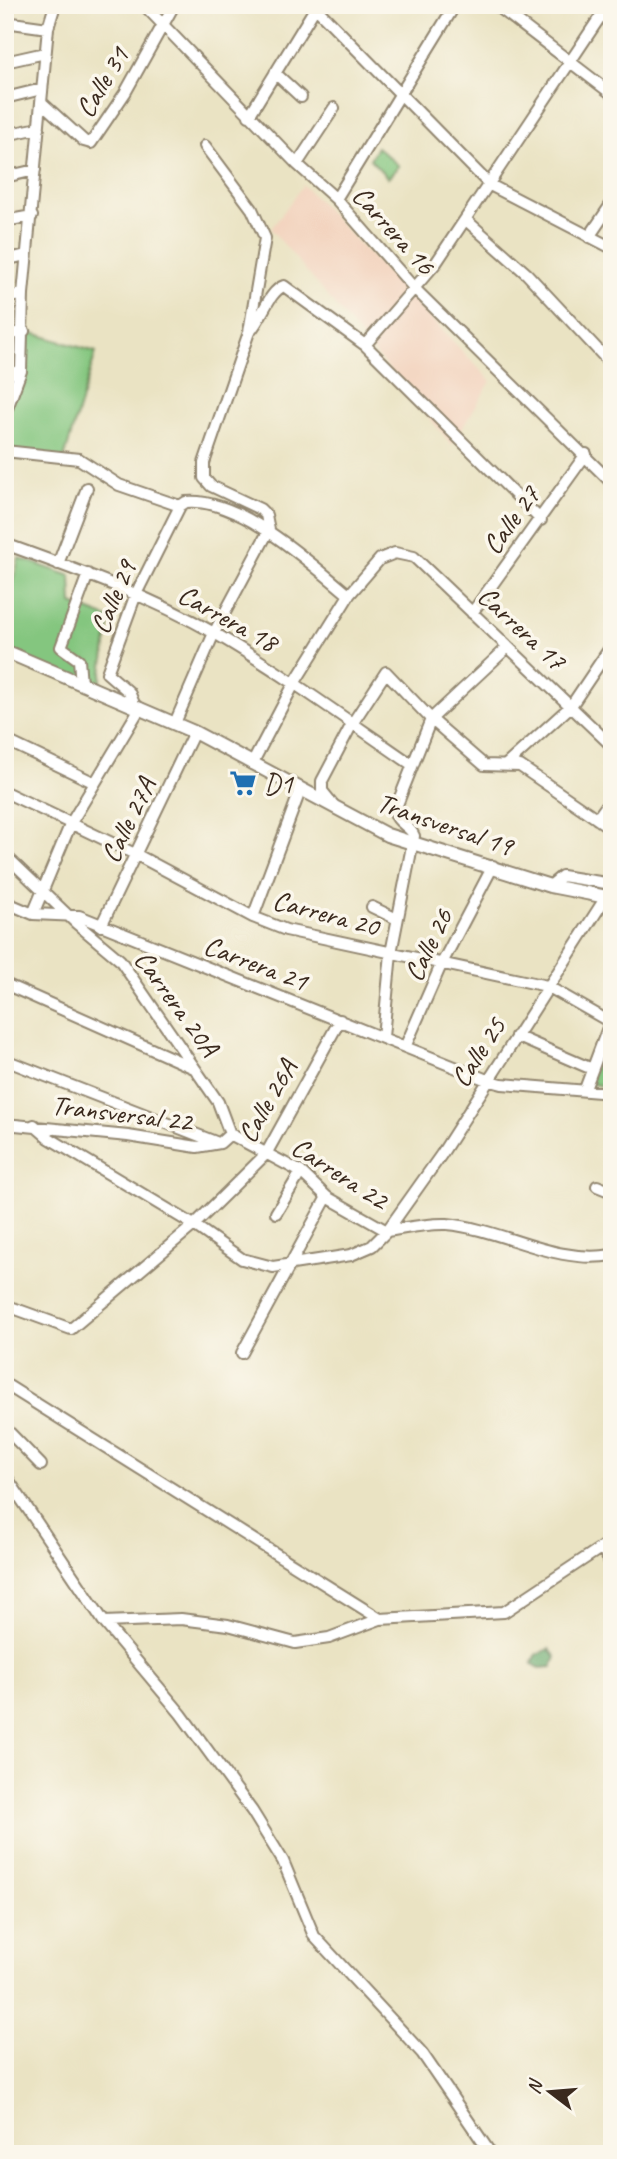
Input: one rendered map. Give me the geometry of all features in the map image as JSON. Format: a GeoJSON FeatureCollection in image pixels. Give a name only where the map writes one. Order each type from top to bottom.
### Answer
{"type":"FeatureCollection","features":[{"type":"Feature","properties":{"kind":"main road","name":"Transversal 19"},"geometry":{"type":"LineString","coordinates":[[5,650],[194,732],[339,812],[413,844],[493,866],[550,886],[609,898]]}},
{"type":"Feature","properties":{"kind":"street","name":"Calle 31"},"geometry":{"type":"LineString","coordinates":[[5,414],[21,371],[26,255],[32,216],[48,28],[55,5]]}},
{"type":"Feature","properties":{"kind":"street","name":"Carrera 16"},"geometry":{"type":"LineString","coordinates":[[144,5],[297,164],[336,199],[415,289],[586,454],[612,483]]}},
{"type":"Feature","properties":{"kind":"street","name":"Calle 31"},"geometry":{"type":"LineString","coordinates":[[41,102],[88,143],[94,140],[125,93],[174,5]]}},
{"type":"Feature","properties":{"kind":"street"},"geometry":{"type":"LineString","coordinates":[[336,199],[455,5]]}},
{"type":"Feature","properties":{"kind":"street"},"geometry":{"type":"LineString","coordinates":[[496,5],[612,94]]}},
{"type":"Feature","properties":{"kind":"street"},"geometry":{"type":"LineString","coordinates":[[250,116],[315,6],[490,185],[612,248]]}},
{"type":"Feature","properties":{"kind":"street"},"geometry":{"type":"LineString","coordinates":[[365,345],[415,289],[466,220],[605,9]]}},
{"type":"Feature","properties":{"kind":"street"},"geometry":{"type":"LineString","coordinates":[[605,9],[612,23]]}},
{"type":"Feature","properties":{"kind":"street"},"geometry":{"type":"LineString","coordinates":[[5,22],[48,28]]}},
{"type":"Feature","properties":{"kind":"street"},"geometry":{"type":"LineString","coordinates":[[5,62],[46,53]]}},
{"type":"Feature","properties":{"kind":"street"},"geometry":{"type":"LineString","coordinates":[[275,73],[301,97]]}},
{"type":"Feature","properties":{"kind":"street"},"geometry":{"type":"LineString","coordinates":[[5,98],[42,89]]}},
{"type":"Feature","properties":{"kind":"street"},"geometry":{"type":"LineString","coordinates":[[297,164],[334,108]]}},
{"type":"Feature","properties":{"kind":"street"},"geometry":{"type":"LineString","coordinates":[[5,135],[39,128]]}},
{"type":"Feature","properties":{"kind":"street"},"geometry":{"type":"LineString","coordinates":[[175,723],[214,633],[269,530],[266,514],[260,509],[211,486],[204,478],[204,463],[249,332],[265,238],[252,209],[205,146]]}},
{"type":"Feature","properties":{"kind":"street"},"geometry":{"type":"LineString","coordinates":[[5,177],[35,170]]}},
{"type":"Feature","properties":{"kind":"street"},"geometry":{"type":"LineString","coordinates":[[589,237],[612,203]]}},
{"type":"Feature","properties":{"kind":"street"},"geometry":{"type":"LineString","coordinates":[[5,222],[32,216]]}},
{"type":"Feature","properties":{"kind":"street"},"geometry":{"type":"LineString","coordinates":[[466,220],[527,274],[612,365]]}},
{"type":"Feature","properties":{"kind":"street"},"geometry":{"type":"LineString","coordinates":[[5,260],[26,255]]}},
{"type":"Feature","properties":{"kind":"street"},"geometry":{"type":"LineString","coordinates":[[249,332],[261,318],[273,293],[284,286],[365,345],[541,520]]}},
{"type":"Feature","properties":{"kind":"street"},"geometry":{"type":"LineString","coordinates":[[5,298],[23,294]]}},
{"type":"Feature","properties":{"kind":"street"},"geometry":{"type":"LineString","coordinates":[[5,336],[24,331]]}},
{"type":"Feature","properties":{"kind":"street"},"geometry":{"type":"LineString","coordinates":[[5,374],[21,371]]}},
{"type":"Feature","properties":{"kind":"street"},"geometry":{"type":"LineString","coordinates":[[5,451],[79,460],[119,485],[183,504],[224,510],[269,530],[349,595],[295,682],[252,764]]}},
{"type":"Feature","properties":{"kind":"street","name":"Calle 27"},"geometry":{"type":"LineString","coordinates":[[472,612],[541,520],[586,454]]}},
{"type":"Feature","properties":{"kind":"street"},"geometry":{"type":"LineString","coordinates":[[58,564],[87,488]]}},
{"type":"Feature","properties":{"kind":"street","name":"Calle 29"},"geometry":{"type":"LineString","coordinates":[[138,707],[129,692],[107,673],[136,594],[183,504]]}},
{"type":"Feature","properties":{"kind":"street","name":"Carrera 18"},"geometry":{"type":"LineString","coordinates":[[5,544],[136,594],[214,633],[295,682],[411,764]]}},
{"type":"Feature","properties":{"kind":"street","name":"Carrera 17"},"geometry":{"type":"LineString","coordinates":[[349,595],[380,559],[395,553],[414,557],[612,746]]}},
{"type":"Feature","properties":{"kind":"street"},"geometry":{"type":"LineString","coordinates":[[81,684],[79,660],[61,649],[88,575]]}},
{"type":"Feature","properties":{"kind":"street"},"geometry":{"type":"LineString","coordinates":[[507,764],[571,706],[612,645]]}},
{"type":"Feature","properties":{"kind":"street"},"geometry":{"type":"LineString","coordinates":[[383,1037],[391,953],[413,844],[412,830],[395,814],[411,764],[431,719],[508,647]]}},
{"type":"Feature","properties":{"kind":"street"},"geometry":{"type":"LineString","coordinates":[[339,812],[322,790],[322,781],[352,724],[386,672],[431,719],[484,765],[507,764],[533,773],[612,829]]}},
{"type":"Feature","properties":{"kind":"street"},"geometry":{"type":"LineString","coordinates":[[33,914],[71,823],[138,707]]}},
{"type":"Feature","properties":{"kind":"street","name":"Calle 27A"},"geometry":{"type":"LineString","coordinates":[[101,926],[194,732]]}},
{"type":"Feature","properties":{"kind":"street"},"geometry":{"type":"LineString","coordinates":[[5,740],[95,783]]}},
{"type":"Feature","properties":{"kind":"street"},"geometry":{"type":"LineString","coordinates":[[253,917],[300,791]]}},
{"type":"Feature","properties":{"kind":"street","name":"Carrera 20"},"geometry":{"type":"LineString","coordinates":[[5,792],[137,855],[253,917],[286,930],[547,986],[611,1020]]}},
{"type":"Feature","properties":{"kind":"street"},"geometry":{"type":"LineString","coordinates":[[597,818],[612,798]]}},
{"type":"Feature","properties":{"kind":"street","name":"Carrera 20A"},"geometry":{"type":"LineString","coordinates":[[5,855],[120,960],[218,1102],[230,1134]]}},
{"type":"Feature","properties":{"kind":"street","name":"Calle 26"},"geometry":{"type":"LineString","coordinates":[[406,1045],[442,965],[493,866]]}},
{"type":"Feature","properties":{"kind":"street"},"geometry":{"type":"LineString","coordinates":[[550,886],[562,876],[612,884]]}},
{"type":"Feature","properties":{"kind":"street","name":"Calle 25"},"geometry":{"type":"LineString","coordinates":[[387,1231],[441,1155],[547,986],[609,898]]}},
{"type":"Feature","properties":{"kind":"street","name":"Carrera 21"},"geometry":{"type":"LineString","coordinates":[[5,902],[33,914],[79,916],[406,1045],[486,1080],[502,1084],[612,1093]]}},
{"type":"Feature","properties":{"kind":"street"},"geometry":{"type":"LineString","coordinates":[[372,907],[397,919]]}},
{"type":"Feature","properties":{"kind":"street"},"geometry":{"type":"LineString","coordinates":[[5,984],[197,1069]]}},
{"type":"Feature","properties":{"kind":"street","name":"Calle 26A"},"geometry":{"type":"LineString","coordinates":[[5,1305],[71,1329],[194,1226],[266,1154],[340,1020]]}},
{"type":"Feature","properties":{"kind":"street"},"geometry":{"type":"LineString","coordinates":[[585,1089],[611,1020]]}},
{"type":"Feature","properties":{"kind":"street"},"geometry":{"type":"LineString","coordinates":[[516,1036],[592,1069]]}},
{"type":"Feature","properties":{"kind":"street"},"geometry":{"type":"LineString","coordinates":[[5,1060],[220,1143]]}},
{"type":"Feature","properties":{"kind":"street","name":"Transversal 22"},"geometry":{"type":"LineString","coordinates":[[5,1124],[34,1125],[197,1147],[220,1143],[230,1134]]}},
{"type":"Feature","properties":{"kind":"street"},"geometry":{"type":"LineString","coordinates":[[34,1125],[49,1138],[194,1226],[242,1259],[274,1267],[351,1255],[372,1245],[387,1231],[448,1224],[513,1239],[564,1255],[595,1258],[612,1255]]}},
{"type":"Feature","properties":{"kind":"street","name":"Carrera 22"},"geometry":{"type":"LineString","coordinates":[[230,1134],[301,1172],[327,1196],[387,1231]]}},
{"type":"Feature","properties":{"kind":"street"},"geometry":{"type":"LineString","coordinates":[[276,1213],[301,1172]]}},
{"type":"Feature","properties":{"kind":"street"},"geometry":{"type":"LineString","coordinates":[[597,1186],[612,1192]]}},
{"type":"Feature","properties":{"kind":"street"},"geometry":{"type":"LineString","coordinates":[[242,1353],[327,1196]]}},
{"type":"Feature","properties":{"kind":"street"},"geometry":{"type":"LineString","coordinates":[[5,1384],[380,1619]]}},
{"type":"Feature","properties":{"kind":"street"},"geometry":{"type":"LineString","coordinates":[[5,1428],[41,1465]]}},
{"type":"Feature","properties":{"kind":"street"},"geometry":{"type":"LineString","coordinates":[[5,1475],[104,1622],[181,1714],[252,1811],[284,1861],[314,1936],[422,2053],[491,2154]]}},
{"type":"Feature","properties":{"kind":"street"},"geometry":{"type":"LineString","coordinates":[[104,1622],[181,1619],[216,1623],[295,1643],[329,1638],[380,1619],[504,1612],[607,1545],[612,1566]]}},
{"type":"Feature","properties":{"kind":"shaded area"},"geometry":{"type":"Polygon","coordinates":[[[303,185],[491,381],[452,445],[271,229],[303,185]]]}},
{"type":"Feature","properties":{"kind":"green space"},"geometry":{"type":"Polygon","coordinates":[[[377,147],[399,166],[388,178],[370,159],[377,147]]]}},
{"type":"Feature","properties":{"kind":"green space"},"geometry":{"type":"Polygon","coordinates":[[[29,332],[96,352],[63,462],[5,458],[5,409],[29,332]]]}},
{"type":"Feature","properties":{"kind":"green space"},"geometry":{"type":"Polygon","coordinates":[[[19,558],[71,576],[72,604],[110,619],[99,693],[7,653],[6,635],[11,617],[5,614],[19,558]]]}},
{"type":"Feature","properties":{"kind":"green space"},"geometry":{"type":"Polygon","coordinates":[[[612,1023],[612,1088],[588,1083],[612,1023]]]}},
{"type":"Feature","properties":{"kind":"green space"},"geometry":{"type":"Polygon","coordinates":[[[549,1649],[556,1657],[552,1667],[540,1668],[532,1664],[537,1654],[549,1649]]]}},
{"type":"Feature","properties":{"kind":"place","name":"D1"},"geometry":{"type":"Point","coordinates":[243,783]}}]}
